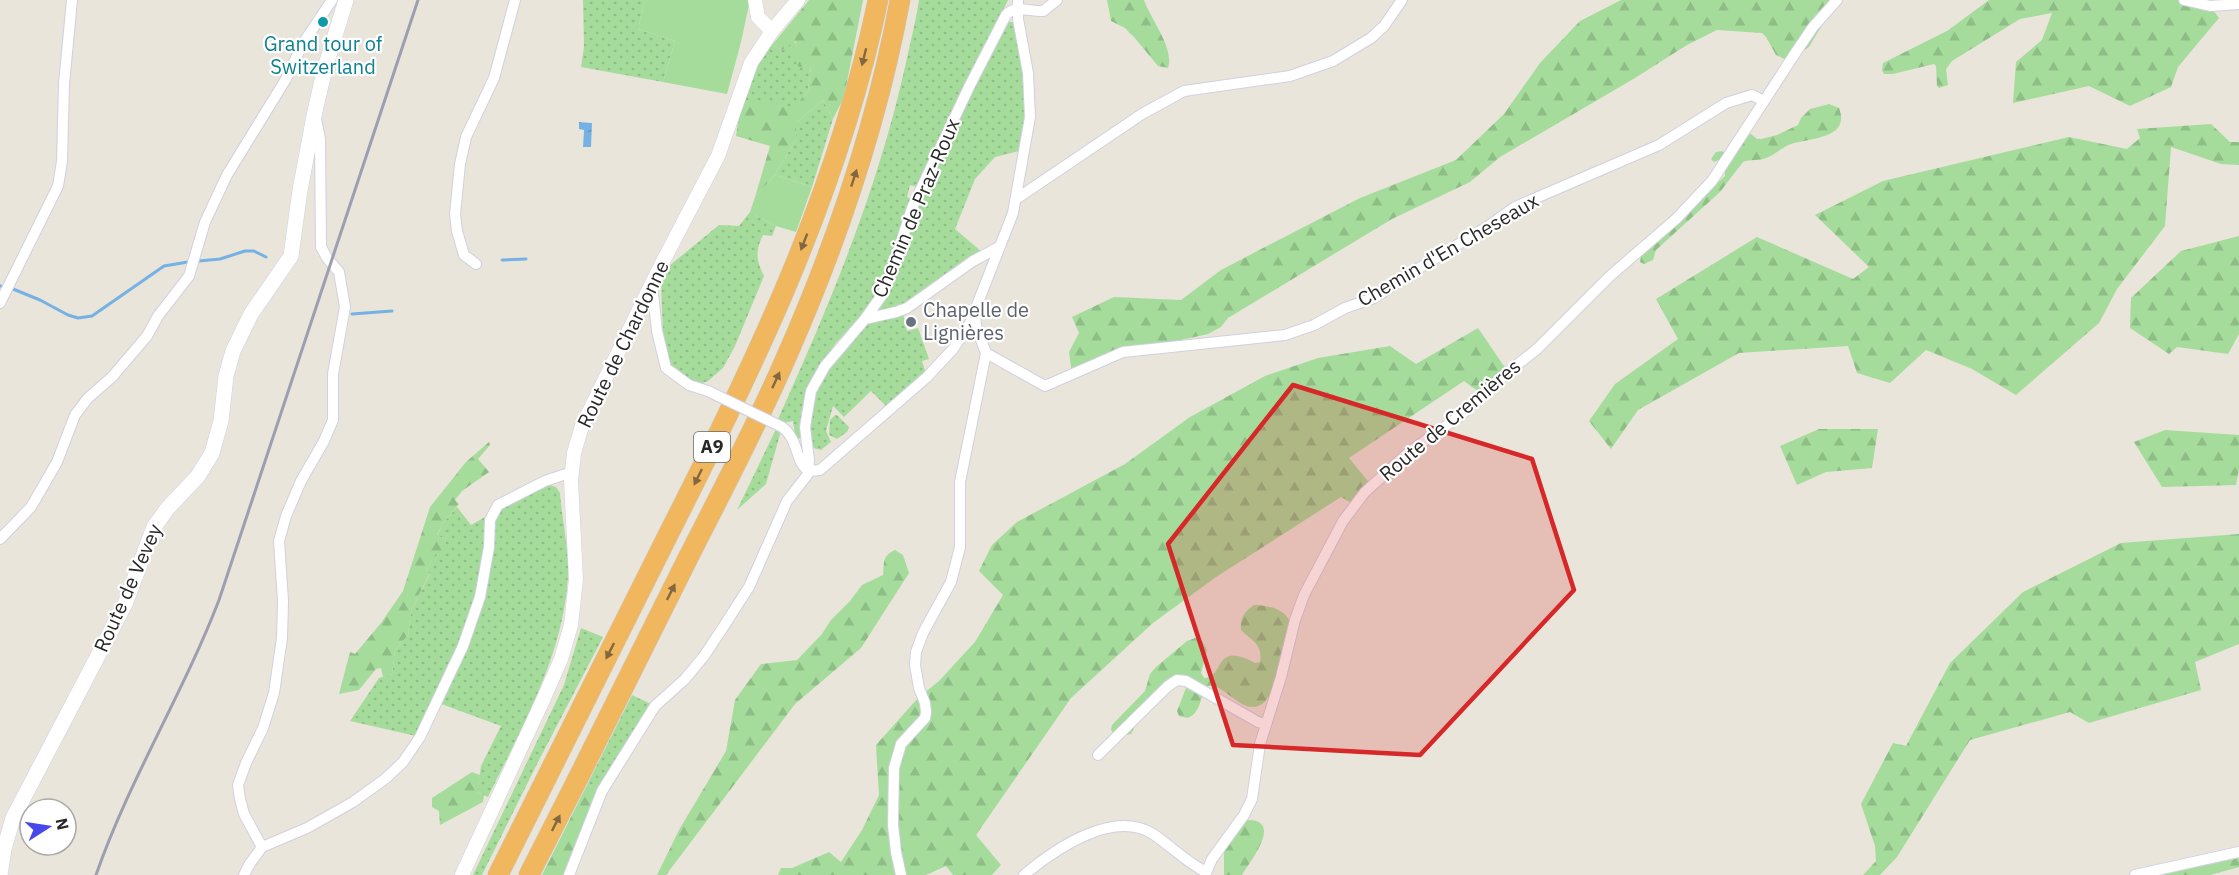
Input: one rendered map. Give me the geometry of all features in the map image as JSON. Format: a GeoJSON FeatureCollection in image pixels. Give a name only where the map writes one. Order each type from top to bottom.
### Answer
{"type":"FeatureCollection","features":[{"type":"Feature","properties":{"kind":"highway","name":"A9"},"geometry":{"type":"LineString","coordinates":[[498,875],[702,469],[772,321],[814,219],[832,167],[863,62],[878,0]]}},
{"type":"Feature","properties":{"kind":"highway","name":"A9"},"geometry":{"type":"LineString","coordinates":[[529,875],[749,438],[785,360],[820,276],[854,179],[885,69],[900,0]]}},
{"type":"Feature","properties":{"kind":"main road","name":"Route de Vevey"},"geometry":{"type":"LineString","coordinates":[[0,875],[4,849],[13,818],[125,604],[152,531],[167,509],[198,476],[212,453],[221,421],[226,376],[233,351],[251,314],[291,256],[315,111],[325,68],[346,0]]}},
{"type":"Feature","properties":{"kind":"street"},"geometry":{"type":"LineString","coordinates":[[1,301],[58,186],[62,161],[64,84],[72,0]]}},
{"type":"Feature","properties":{"kind":"street"},"geometry":{"type":"LineString","coordinates":[[0,539],[31,507],[57,462],[75,416],[88,398],[112,376],[147,336],[158,316],[189,276],[205,222],[227,175],[286,79],[302,45],[332,0]]}},
{"type":"Feature","properties":{"kind":"street"},"geometry":{"type":"LineString","coordinates":[[476,264],[464,255],[457,231],[455,214],[460,164],[466,137],[494,78],[515,0]]}},
{"type":"Feature","properties":{"kind":"street"},"geometry":{"type":"LineString","coordinates":[[755,0],[758,17],[772,31]]}},
{"type":"Feature","properties":{"kind":"street","name":"Route de Chardonne"},"geometry":{"type":"LineString","coordinates":[[462,875],[543,700],[561,658],[571,625],[576,579],[571,512],[572,472],[578,441],[589,407],[718,156],[751,63],[772,31],[798,0]]}},
{"type":"Feature","properties":{"kind":"street"},"geometry":{"type":"LineString","coordinates":[[569,875],[602,791],[655,706],[685,679],[704,656],[749,587],[787,501],[807,474],[826,466],[912,392],[944,360],[964,335],[1016,199],[1018,172],[1030,107],[1028,73],[1018,24],[1018,4],[1043,11],[1057,0]]}},
{"type":"Feature","properties":{"kind":"street"},"geometry":{"type":"LineString","coordinates":[[1016,199],[1158,104],[1184,91],[1290,76],[1333,61],[1371,38],[1384,26],[1402,0]]}},
{"type":"Feature","properties":{"kind":"street","name":"Route de Cremières"},"geometry":{"type":"LineString","coordinates":[[1206,873],[1252,799],[1265,724],[1304,595],[1343,521],[1365,492],[1409,452],[1460,416],[1537,349],[1610,276],[1676,219],[1712,181],[1813,27],[1837,0]]}},
{"type":"Feature","properties":{"kind":"street"},"geometry":{"type":"LineString","coordinates":[[2184,0],[2210,6],[2239,4]]}},
{"type":"Feature","properties":{"kind":"street","name":"Chemin de Praz-Roux"},"geometry":{"type":"LineString","coordinates":[[807,474],[805,428],[811,391],[825,366],[882,295],[912,208],[1006,15],[1018,4]]}},
{"type":"Feature","properties":{"kind":"street","name":"Chemin d'En Cheseaux"},"geometry":{"type":"LineString","coordinates":[[986,350],[1045,386],[1068,378],[1123,351],[1285,335],[1314,325],[1345,308],[1374,298],[1487,228],[1515,207],[1659,145],[1726,104],[1752,95],[1764,101]]}},
{"type":"Feature","properties":{"kind":"street"},"geometry":{"type":"LineString","coordinates":[[262,847],[244,814],[238,785],[263,728],[274,693],[282,638],[283,601],[279,541],[286,516],[301,481],[333,420],[333,374],[345,307],[339,272],[321,247],[320,139],[315,111]]}},
{"type":"Feature","properties":{"kind":"street"},"geometry":{"type":"LineString","coordinates":[[865,319],[907,308],[966,266],[999,247]]}},
{"type":"Feature","properties":{"kind":"street"},"geometry":{"type":"LineString","coordinates":[[652,284],[657,331],[666,368],[689,385],[708,391],[782,427],[794,440],[807,474]]}},
{"type":"Feature","properties":{"kind":"street"},"geometry":{"type":"LineString","coordinates":[[902,875],[896,852],[892,797],[894,768],[901,744],[925,718],[926,712],[918,683],[915,656],[923,633],[947,592],[958,558],[961,538],[960,482],[986,350],[976,326],[975,310]]}},
{"type":"Feature","properties":{"kind":"street"},"geometry":{"type":"LineString","coordinates":[[964,335],[986,350]]}},
{"type":"Feature","properties":{"kind":"street"},"geometry":{"type":"LineString","coordinates":[[244,875],[262,847],[307,828],[353,802],[385,779],[402,762],[420,737],[463,646],[480,597],[489,547],[490,520],[498,505],[544,481],[572,472]]}},
{"type":"Feature","properties":{"kind":"street"},"geometry":{"type":"LineString","coordinates":[[1098,756],[1168,686],[1177,680],[1186,681],[1265,724]]}},
{"type":"Feature","properties":{"kind":"street"},"geometry":{"type":"LineString","coordinates":[[1024,875],[1065,846],[1104,830],[1124,826],[1143,829],[1153,834],[1206,873]]}},
{"type":"Feature","properties":{"kind":"street"},"geometry":{"type":"LineString","coordinates":[[2135,875],[2239,852]]}},
{"type":"Feature","properties":{"kind":"highlighted area"},"geometry":{"type":"Polygon","coordinates":[[[1293,385],[1532,459],[1574,590],[1420,755],[1233,745],[1168,544],[1293,385]]]}},
{"type":"Feature","properties":{"kind":"green space"},"geometry":{"type":"Polygon","coordinates":[[[583,0],[645,0],[638,29],[675,41],[663,82],[581,67],[584,47],[583,0]]]}},
{"type":"Feature","properties":{"kind":"green space"},"geometry":{"type":"Polygon","coordinates":[[[645,0],[750,0],[727,94],[663,82],[675,41],[638,29],[645,0]]]}},
{"type":"Feature","properties":{"kind":"green space"},"geometry":{"type":"Polygon","coordinates":[[[809,0],[863,0],[844,97],[833,119],[823,100],[796,123],[796,139],[775,175],[755,197],[770,146],[736,136],[739,115],[751,103],[785,104],[790,112],[808,91],[811,66],[799,67],[791,55],[797,45],[795,41],[782,50],[772,45],[809,0]]]}},
{"type":"Feature","properties":{"kind":"green space"},"geometry":{"type":"Polygon","coordinates":[[[919,0],[1008,0],[917,187],[910,185],[907,197],[911,199],[892,261],[875,300],[835,344],[808,388],[801,413],[800,438],[797,439],[793,421],[783,423],[778,419],[835,287],[868,197],[896,105],[919,0]]]}},
{"type":"Feature","properties":{"kind":"green space"},"geometry":{"type":"Polygon","coordinates":[[[1107,0],[1144,0],[1165,43],[1169,60],[1168,68],[1158,66],[1125,28],[1111,21],[1107,0]]]}},
{"type":"Feature","properties":{"kind":"green space"},"geometry":{"type":"Polygon","coordinates":[[[1621,0],[1837,0],[1809,47],[1787,60],[1776,55],[1762,33],[1717,30],[1687,45],[1500,157],[1470,182],[1392,219],[1228,318],[1221,327],[1208,334],[1163,344],[1141,344],[1108,365],[1072,374],[1069,352],[1079,333],[1072,317],[1114,297],[1181,300],[1221,270],[1360,198],[1456,160],[1504,114],[1540,63],[1580,21],[1621,0]]]}},
{"type":"Feature","properties":{"kind":"green space"},"geometry":{"type":"Polygon","coordinates":[[[1989,0],[2214,0],[2210,6],[2219,18],[2178,67],[2171,87],[2130,106],[2089,86],[2013,103],[2016,62],[2042,40],[2052,13],[2020,19],[1952,61],[1946,69],[1948,85],[1939,88],[1937,86],[1934,64],[1884,74],[1883,63],[1947,31],[1989,0]]]}},
{"type":"Feature","properties":{"kind":"green space"},"geometry":{"type":"Polygon","coordinates":[[[1014,22],[1020,44],[1027,118],[1019,151],[995,157],[975,179],[955,229],[982,252],[908,305],[878,311],[933,170],[1007,23],[1014,22]]]}},
{"type":"Feature","properties":{"kind":"green space"},"geometry":{"type":"Polygon","coordinates":[[[794,41],[797,45],[792,55],[799,66],[811,66],[808,91],[790,113],[739,115],[755,64],[772,45],[782,50],[794,41]]]}},
{"type":"Feature","properties":{"kind":"green space"},"geometry":{"type":"Polygon","coordinates":[[[823,100],[833,119],[812,187],[775,175],[796,139],[796,123],[823,100]]]}},
{"type":"Feature","properties":{"kind":"green space"},"geometry":{"type":"Polygon","coordinates":[[[1829,104],[1839,108],[1841,118],[1839,126],[1834,131],[1791,144],[1766,158],[1743,162],[1720,192],[1656,250],[1653,260],[1644,264],[1640,262],[1642,251],[1725,176],[1725,163],[1721,159],[1714,162],[1711,159],[1716,152],[1722,151],[1727,154],[1746,135],[1751,134],[1761,139],[1777,135],[1798,125],[1810,109],[1829,104]]]}},
{"type":"Feature","properties":{"kind":"green space"},"geometry":{"type":"Polygon","coordinates":[[[2211,124],[2230,142],[2239,142],[2239,165],[2221,164],[2171,147],[2165,226],[2117,289],[2099,323],[2016,395],[1972,369],[1926,350],[1890,383],[1857,373],[1848,346],[1739,353],[1638,410],[1611,449],[1589,421],[1615,384],[1678,339],[1656,299],[1757,237],[1853,279],[1869,267],[1815,215],[1883,181],[2069,137],[2127,149],[2140,138],[2137,129],[2211,124]]]}},
{"type":"Feature","properties":{"kind":"green space"},"geometry":{"type":"Polygon","coordinates":[[[775,175],[812,187],[796,232],[776,226],[750,212],[755,197],[775,175]]]}},
{"type":"Feature","properties":{"kind":"green space"},"geometry":{"type":"Polygon","coordinates":[[[750,212],[776,226],[772,236],[763,235],[759,246],[758,260],[764,276],[735,346],[723,368],[708,381],[700,384],[686,379],[668,363],[663,336],[661,283],[669,266],[719,225],[739,226],[750,212]]]}},
{"type":"Feature","properties":{"kind":"green space"},"geometry":{"type":"Polygon","coordinates":[[[2239,236],[2239,334],[2228,354],[2177,347],[2169,354],[2130,328],[2131,298],[2181,251],[2239,236]]]}},
{"type":"Feature","properties":{"kind":"green space"},"geometry":{"type":"Polygon","coordinates":[[[903,314],[907,331],[918,328],[929,359],[922,361],[926,374],[888,408],[871,391],[844,417],[833,406],[826,431],[831,442],[821,450],[813,448],[809,435],[812,401],[822,376],[860,330],[868,324],[903,314]]]}},
{"type":"Feature","properties":{"kind":"green space"},"geometry":{"type":"Polygon","coordinates":[[[1478,328],[1508,372],[1483,395],[1464,381],[1349,458],[1372,486],[1355,505],[1341,497],[1216,577],[1153,623],[1071,698],[976,835],[1001,865],[992,875],[953,875],[946,866],[926,875],[778,875],[781,868],[792,868],[829,852],[841,862],[862,830],[879,795],[876,745],[918,698],[939,681],[975,642],[1003,595],[979,571],[992,545],[1017,522],[1125,464],[1190,417],[1265,376],[1318,358],[1390,346],[1416,364],[1478,328]]]}},
{"type":"Feature","properties":{"kind":"green space"},"geometry":{"type":"Polygon","coordinates":[[[835,415],[849,427],[847,432],[837,439],[829,435],[830,420],[835,415]]]}},
{"type":"Feature","properties":{"kind":"green space"},"geometry":{"type":"Polygon","coordinates":[[[776,429],[781,431],[766,484],[737,510],[776,429]]]}},
{"type":"Feature","properties":{"kind":"green space"},"geometry":{"type":"Polygon","coordinates":[[[1819,429],[1878,429],[1872,468],[1826,472],[1797,485],[1780,446],[1819,429]]]}},
{"type":"Feature","properties":{"kind":"green space"},"geometry":{"type":"Polygon","coordinates":[[[2165,430],[2239,435],[2239,469],[2236,485],[2162,487],[2134,442],[2165,430]]]}},
{"type":"Feature","properties":{"kind":"green space"},"geometry":{"type":"Polygon","coordinates":[[[489,442],[490,445],[478,459],[489,472],[462,491],[455,500],[459,504],[443,523],[437,535],[446,539],[443,554],[436,553],[426,571],[430,573],[411,611],[408,635],[395,651],[392,674],[383,677],[381,668],[376,669],[359,690],[339,694],[350,652],[355,654],[381,623],[403,591],[430,507],[466,462],[489,442]]]}},
{"type":"Feature","properties":{"kind":"green space"},"geometry":{"type":"Polygon","coordinates":[[[547,484],[556,487],[560,493],[568,565],[565,605],[559,634],[539,690],[488,797],[477,792],[481,766],[501,726],[436,702],[416,736],[350,721],[379,678],[392,674],[395,651],[408,635],[411,611],[430,574],[426,571],[436,552],[442,553],[446,539],[437,536],[443,523],[457,507],[471,525],[547,484]]]}},
{"type":"Feature","properties":{"kind":"green space"},"geometry":{"type":"Polygon","coordinates":[[[2239,534],[2239,644],[2195,662],[2201,690],[2089,723],[2070,712],[1970,740],[1897,857],[1880,875],[1863,875],[1876,861],[1875,846],[1861,804],[1893,743],[1906,746],[1950,663],[2023,592],[2121,543],[2239,534]]]}},
{"type":"Feature","properties":{"kind":"green space"},"geometry":{"type":"Polygon","coordinates":[[[895,550],[903,555],[909,573],[861,648],[795,704],[666,875],[657,875],[679,830],[726,751],[735,700],[761,664],[797,660],[822,634],[831,620],[862,585],[883,575],[886,558],[895,550]]]}},
{"type":"Feature","properties":{"kind":"green space"},"geometry":{"type":"Polygon","coordinates":[[[1254,605],[1281,611],[1289,620],[1293,634],[1293,644],[1289,655],[1265,702],[1255,707],[1247,706],[1218,688],[1205,687],[1198,709],[1188,718],[1179,716],[1177,711],[1186,683],[1176,677],[1168,680],[1155,693],[1131,734],[1114,734],[1111,730],[1112,725],[1145,691],[1150,674],[1187,641],[1195,638],[1202,641],[1207,650],[1201,673],[1204,678],[1215,672],[1226,658],[1232,656],[1242,657],[1255,663],[1260,662],[1258,647],[1241,630],[1243,616],[1254,605]]]}},
{"type":"Feature","properties":{"kind":"green space"},"geometry":{"type":"Polygon","coordinates":[[[581,628],[603,637],[482,875],[473,875],[564,685],[581,628]]]}},
{"type":"Feature","properties":{"kind":"green space"},"geometry":{"type":"Polygon","coordinates":[[[632,695],[655,706],[602,791],[587,785],[632,695]]]}},
{"type":"Feature","properties":{"kind":"green space"},"geometry":{"type":"Polygon","coordinates":[[[472,772],[480,775],[477,792],[484,795],[483,802],[440,825],[439,811],[432,807],[432,798],[472,772]]]}},
{"type":"Feature","properties":{"kind":"green space"},"geometry":{"type":"Polygon","coordinates":[[[587,785],[602,791],[569,875],[542,875],[587,785]]]}},
{"type":"Feature","properties":{"kind":"green space"},"geometry":{"type":"Polygon","coordinates":[[[1244,821],[1258,822],[1263,827],[1264,834],[1261,843],[1242,875],[1224,875],[1224,850],[1244,821]]]}},
{"type":"Feature","properties":{"kind":"green space"},"geometry":{"type":"Polygon","coordinates":[[[2239,852],[2239,867],[2210,875],[2135,875],[2239,852]]]}},
{"type":"Feature","properties":{"kind":"water"},"geometry":{"type":"Polygon","coordinates":[[[579,122],[592,123],[591,147],[583,147],[584,130],[579,129],[579,122]]]}},
{"type":"Feature","properties":{"kind":"waterway"},"geometry":{"type":"LineString","coordinates":[[199,261],[220,259],[245,251],[254,251],[266,257]]}},
{"type":"Feature","properties":{"kind":"waterway"},"geometry":{"type":"LineString","coordinates":[[502,260],[526,259]]}},
{"type":"Feature","properties":{"kind":"waterway"},"geometry":{"type":"LineString","coordinates":[[0,286],[40,300],[78,318],[92,316],[164,266],[188,262]]}},
{"type":"Feature","properties":{"kind":"waterway"},"geometry":{"type":"LineString","coordinates":[[352,314],[392,311]]}},
{"type":"Feature","properties":{"kind":"railway"},"geometry":{"type":"LineString","coordinates":[[96,875],[124,805],[205,635],[219,600],[418,0]]}},
{"type":"Feature","properties":{"kind":"place","name":"Grand tour of Switzerland"},"geometry":{"type":"Point","coordinates":[323,22]}},
{"type":"Feature","properties":{"kind":"place","name":"Chapelle de Lignières"},"geometry":{"type":"Point","coordinates":[911,322]}}]}
